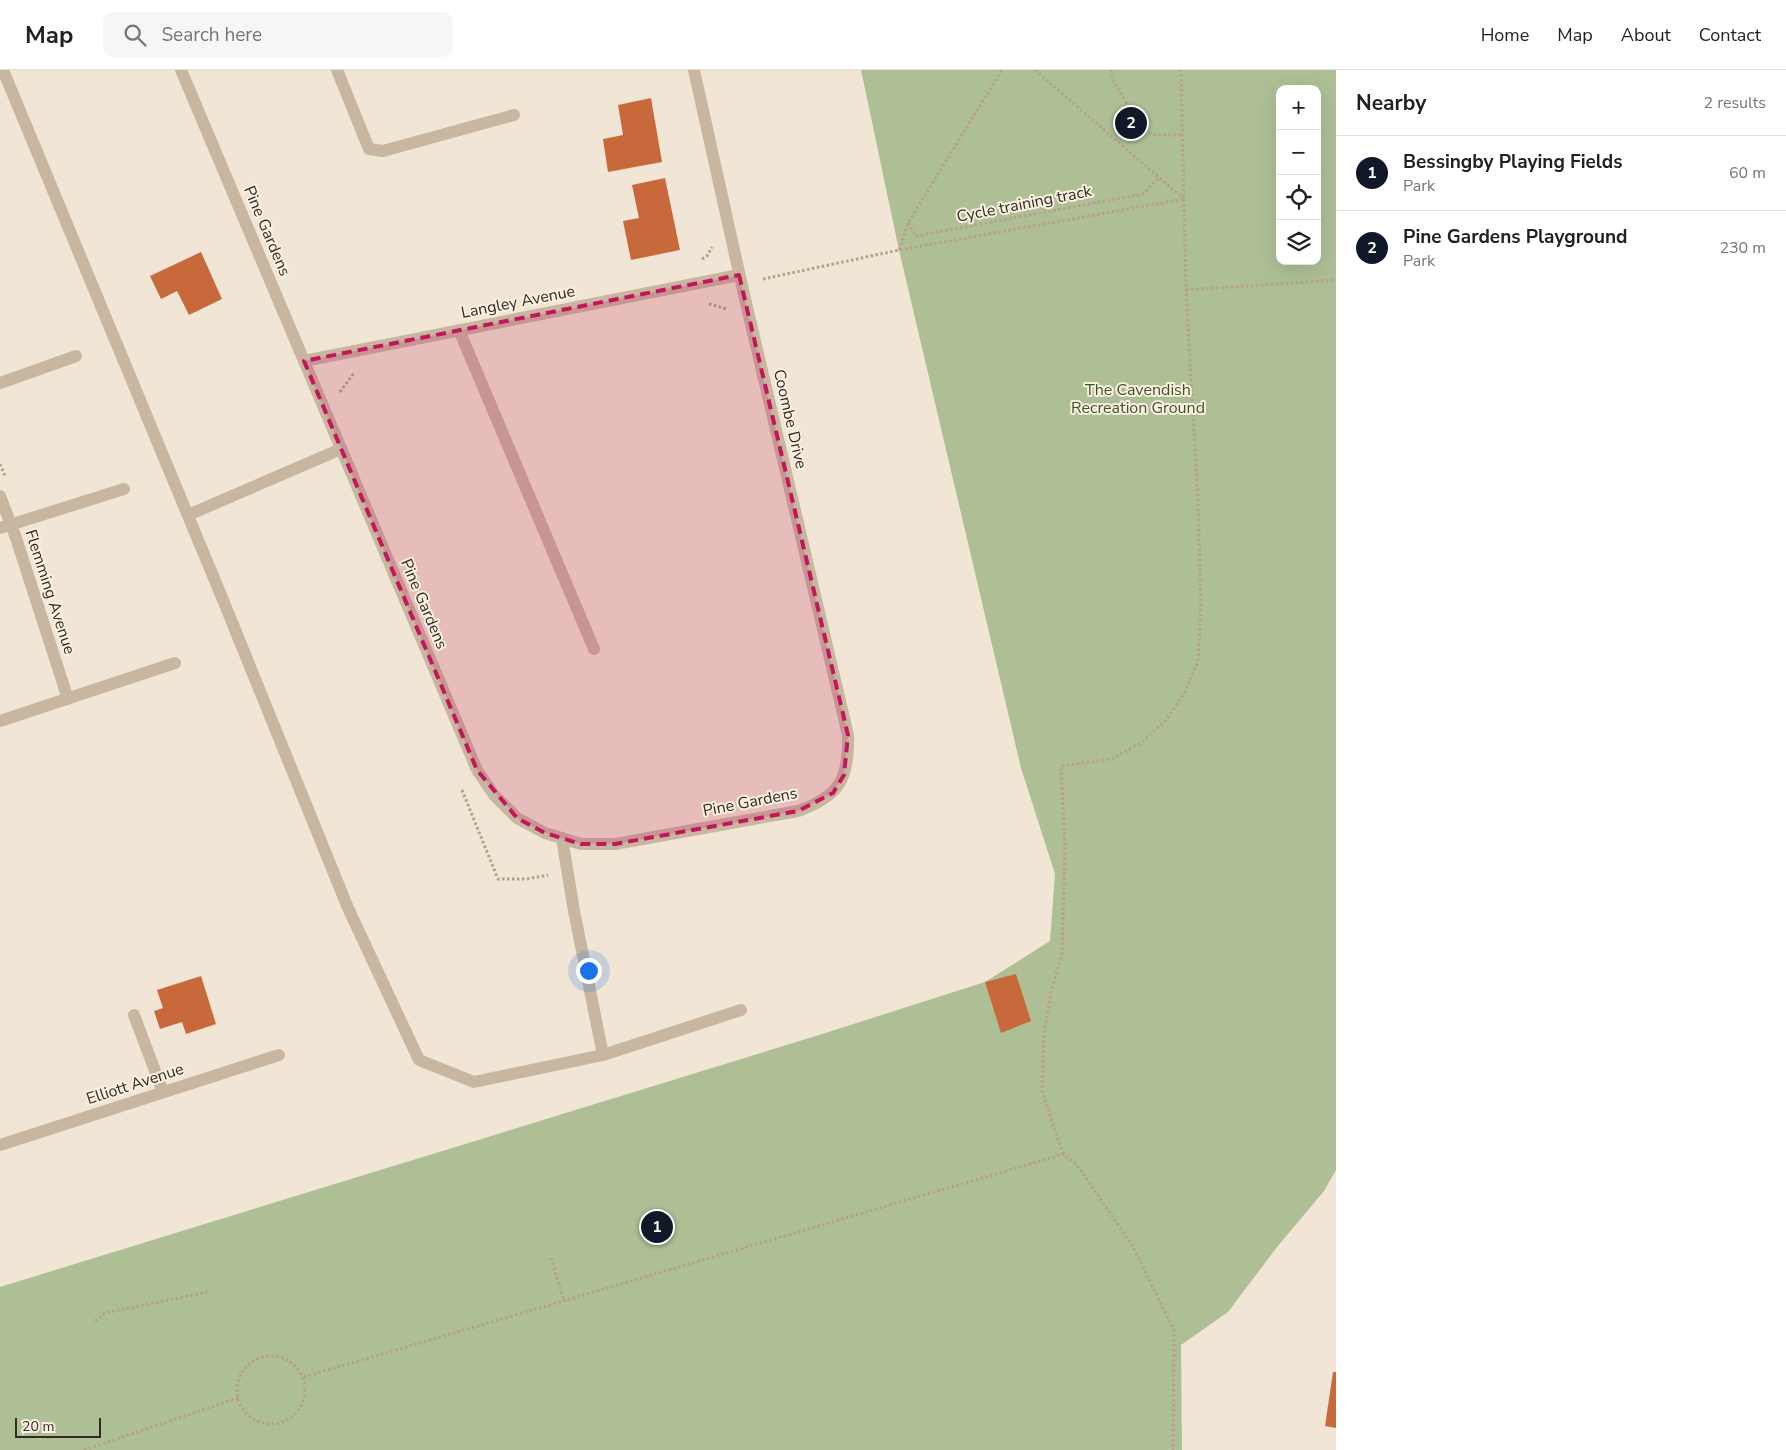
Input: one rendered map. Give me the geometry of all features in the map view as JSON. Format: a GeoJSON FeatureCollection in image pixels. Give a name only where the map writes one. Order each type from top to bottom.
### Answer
{"type":"FeatureCollection","features":[{"type":"Feature","properties":{"kind":"street"},"geometry":{"type":"LineString","coordinates":[[3,70],[188,515],[348,908],[419,1060],[474,1082],[603,1055],[742,1010]]}},
{"type":"Feature","properties":{"kind":"street","name":"Pine Gardens"},"geometry":{"type":"LineString","coordinates":[[181,70],[477,770],[494,795],[516,818],[545,833],[581,844],[615,844],[798,810],[818,803],[832,793],[844,775]]}},
{"type":"Feature","properties":{"kind":"street"},"geometry":{"type":"LineString","coordinates":[[337,70],[369,149],[383,151],[514,115]]}},
{"type":"Feature","properties":{"kind":"street","name":"Coombe Drive"},"geometry":{"type":"LineString","coordinates":[[694,70],[739,275],[848,735],[849,756],[844,775]]}},
{"type":"Feature","properties":{"kind":"street","name":"Langley Avenue"},"geometry":{"type":"LineString","coordinates":[[304,361],[739,275]]}},
{"type":"Feature","properties":{"kind":"street"},"geometry":{"type":"LineString","coordinates":[[459,330],[594,649]]}},
{"type":"Feature","properties":{"kind":"street"},"geometry":{"type":"LineString","coordinates":[[0,383],[76,356]]}},
{"type":"Feature","properties":{"kind":"street"},"geometry":{"type":"LineString","coordinates":[[188,515],[341,449]]}},
{"type":"Feature","properties":{"kind":"street"},"geometry":{"type":"LineString","coordinates":[[6,526],[124,489]]}},
{"type":"Feature","properties":{"kind":"street","name":"Flemming Avenue"},"geometry":{"type":"LineString","coordinates":[[0,496],[6,526],[68,699]]}},
{"type":"Feature","properties":{"kind":"street"},"geometry":{"type":"LineString","coordinates":[[0,721],[175,663]]}},
{"type":"Feature","properties":{"kind":"street"},"geometry":{"type":"LineString","coordinates":[[562,838],[574,911],[603,1055]]}},
{"type":"Feature","properties":{"kind":"street"},"geometry":{"type":"LineString","coordinates":[[134,1015],[163,1092]]}},
{"type":"Feature","properties":{"kind":"street","name":"Elliott Avenue"},"geometry":{"type":"LineString","coordinates":[[0,1145],[279,1055]]}},
{"type":"Feature","properties":{"kind":"path"},"geometry":{"type":"LineString","coordinates":[[899,250],[908,223],[1002,70]]}},
{"type":"Feature","properties":{"kind":"path"},"geometry":{"type":"LineString","coordinates":[[1035,70],[1184,199]]}},
{"type":"Feature","properties":{"kind":"path"},"geometry":{"type":"LineString","coordinates":[[1110,70],[1112,78],[1140,126],[1152,134],[1182,135]]}},
{"type":"Feature","properties":{"kind":"path"},"geometry":{"type":"LineString","coordinates":[[1173,1450],[1174,1330],[1132,1245],[1077,1165],[1064,1154],[1042,1090],[1044,1033],[1050,992],[1062,954],[1065,848],[1061,766],[1111,759],[1141,743],[1166,720],[1184,694],[1198,661],[1201,607],[1198,502],[1186,290],[1181,70]]}},
{"type":"Feature","properties":{"kind":"path","name":"Cycle training track"},"geometry":{"type":"LineString","coordinates":[[908,223],[916,236],[1143,194],[1159,178]]}},
{"type":"Feature","properties":{"kind":"path"},"geometry":{"type":"LineString","coordinates":[[763,279],[899,250],[1184,199]]}},
{"type":"Feature","properties":{"kind":"path"},"geometry":{"type":"LineString","coordinates":[[714,242],[730,310]]}},
{"type":"Feature","properties":{"kind":"path"},"geometry":{"type":"LineString","coordinates":[[1186,290],[1336,280]]}},
{"type":"Feature","properties":{"kind":"path"},"geometry":{"type":"LineString","coordinates":[[322,358],[337,396]]}},
{"type":"Feature","properties":{"kind":"path"},"geometry":{"type":"LineString","coordinates":[[304,1377],[1064,1154]]}},
{"type":"Feature","properties":{"kind":"path"},"geometry":{"type":"LineString","coordinates":[[551,1258],[564,1301]]}},
{"type":"Feature","properties":{"kind":"path"},"geometry":{"type":"LineString","coordinates":[[95,1322],[105,1313],[207,1292]]}},
{"type":"Feature","properties":{"kind":"path"},"geometry":{"type":"LineString","coordinates":[[266,1356],[278,1356],[289,1360],[304,1377],[306,1388],[305,1400],[300,1410],[292,1418],[282,1423],[271,1425],[250,1417],[242,1409],[237,1387],[240,1376],[246,1366],[256,1359],[266,1356]]}},
{"type":"Feature","properties":{"kind":"path"},"geometry":{"type":"LineString","coordinates":[[84,1450],[238,1398]]}},
{"type":"Feature","properties":{"kind":"highlighted area"},"geometry":{"type":"Polygon","coordinates":[[[739,275],[848,735],[844,775],[833,793],[798,811],[615,844],[581,844],[545,833],[517,818],[477,770],[304,361],[739,275]]]}},
{"type":"Feature","properties":{"kind":"green space","name":"The Cavendish Recreation Ground"},"geometry":{"type":"Polygon","coordinates":[[[861,70],[1336,70],[1336,1170],[1324,1191],[1277,1247],[1228,1312],[1181,1345],[1182,1450],[0,1450],[0,1287],[816,1036],[985,982],[1050,941],[1055,874],[1021,768],[899,250],[861,70]]]}},
{"type":"Feature","properties":{"kind":"building"},"geometry":{"type":"Polygon","coordinates":[[[651,98],[662,162],[608,172],[603,139],[623,135],[618,105],[651,98]]]}},
{"type":"Feature","properties":{"kind":"building"},"geometry":{"type":"Polygon","coordinates":[[[665,178],[680,250],[631,260],[623,221],[639,218],[632,185],[665,178]]]}},
{"type":"Feature","properties":{"kind":"building"},"geometry":{"type":"Polygon","coordinates":[[[201,252],[222,299],[189,315],[177,291],[161,299],[150,276],[201,252]]]}},
{"type":"Feature","properties":{"kind":"building"},"geometry":{"type":"Polygon","coordinates":[[[1016,974],[1031,1021],[1001,1033],[985,982],[1016,974]]]}},
{"type":"Feature","properties":{"kind":"building"},"geometry":{"type":"Polygon","coordinates":[[[201,976],[216,1024],[186,1034],[182,1022],[160,1029],[154,1011],[163,1008],[157,990],[201,976]]]}},
{"type":"Feature","properties":{"kind":"building"},"geometry":{"type":"Polygon","coordinates":[[[1333,1372],[1336,1372],[1336,1428],[1325,1426],[1333,1372]]]}},
{"type":"Feature","properties":{"kind":"place","name":"Pine Gardens Playground"},"geometry":{"type":"Point","coordinates":[1131,123]}},
{"type":"Feature","properties":{"kind":"place","name":"Bessingby Playing Fields"},"geometry":{"type":"Point","coordinates":[657,1227]}}]}
